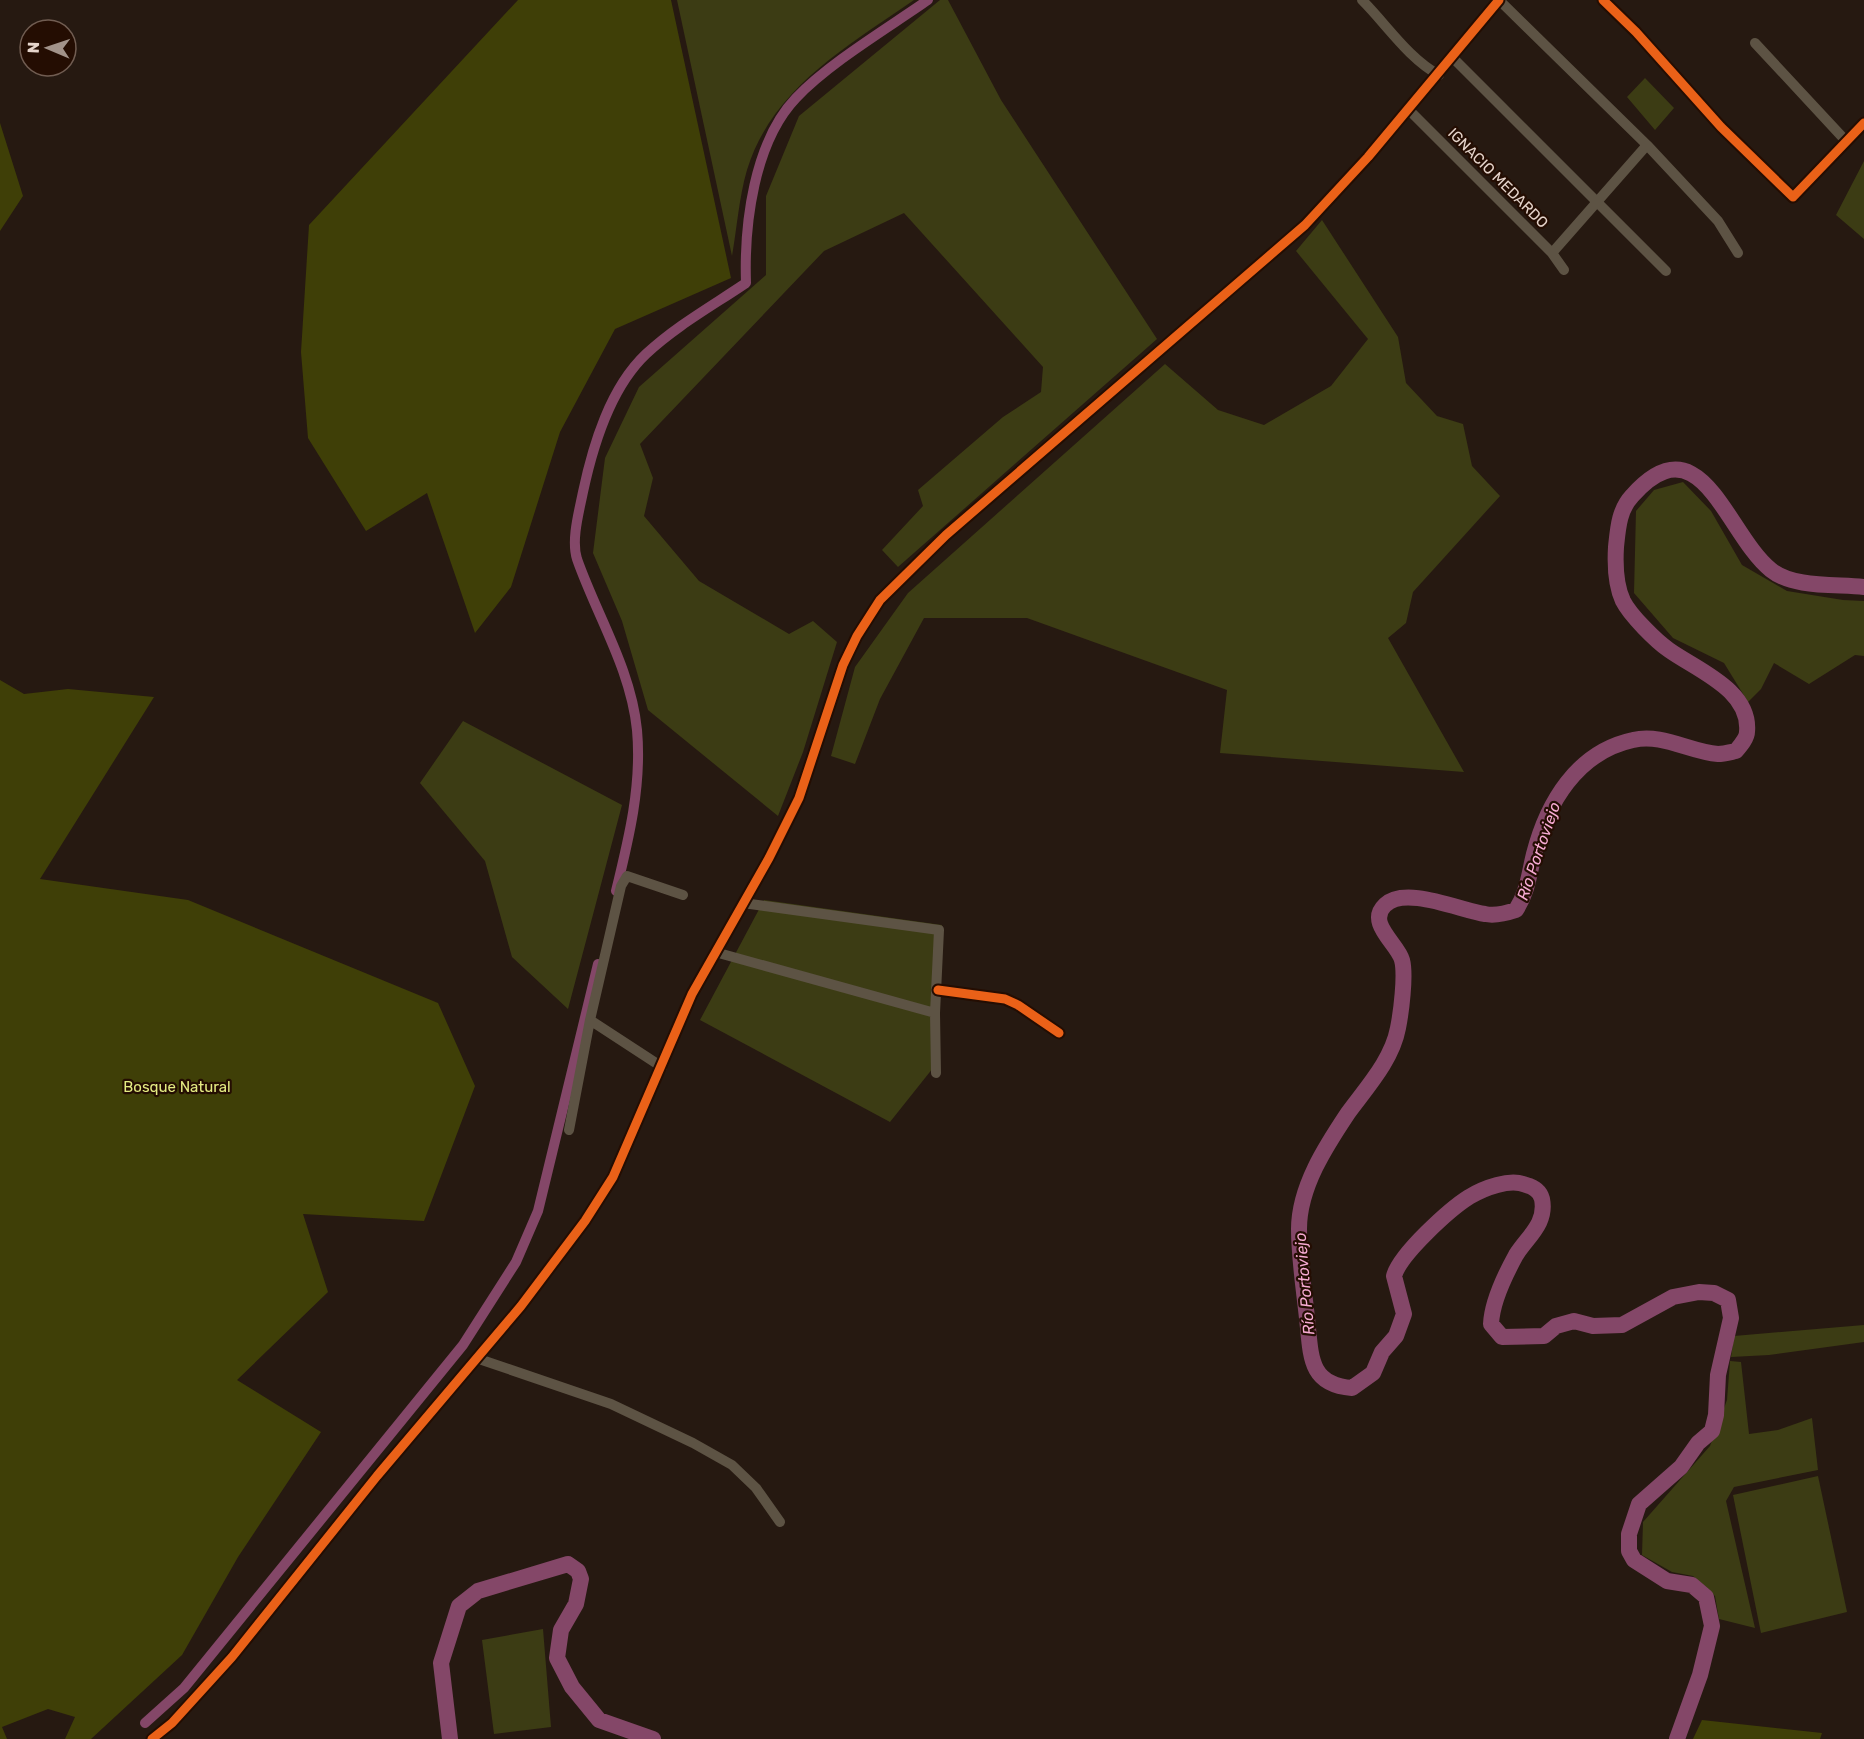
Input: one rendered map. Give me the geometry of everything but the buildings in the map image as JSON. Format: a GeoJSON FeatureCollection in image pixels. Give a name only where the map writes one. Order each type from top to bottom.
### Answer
{"type":"FeatureCollection","features":[{"type":"Feature","properties":{"kind":"street"},"geometry":{"type":"LineString","coordinates":[[1362,0],[1421,65],[1439,75]]}},
{"type":"Feature","properties":{"kind":"street"},"geometry":{"type":"LineString","coordinates":[[152,1739],[172,1723],[232,1657],[521,1306],[585,1221],[613,1177],[692,994],[799,798],[843,665],[857,636],[880,600],[946,535],[1302,228],[1368,157],[1439,75],[1499,0],[1647,145],[1718,221],[1738,253]]}},
{"type":"Feature","properties":{"kind":"street"},"geometry":{"type":"LineString","coordinates":[[1602,0],[1636,32],[1721,127],[1793,197],[1864,123]]}},
{"type":"Feature","properties":{"kind":"street"},"geometry":{"type":"LineString","coordinates":[[1755,43],[1846,141]]}},
{"type":"Feature","properties":{"kind":"street"},"geometry":{"type":"LineString","coordinates":[[1452,57],[1666,271]]}},
{"type":"Feature","properties":{"kind":"street","name":"IGNACIO MEDARDO"},"geometry":{"type":"LineString","coordinates":[[1408,109],[1552,253],[1564,270]]}},
{"type":"Feature","properties":{"kind":"street"},"geometry":{"type":"LineString","coordinates":[[1552,253],[1647,145]]}},
{"type":"Feature","properties":{"kind":"street"},"geometry":{"type":"LineString","coordinates":[[569,1130],[590,1020],[621,886],[627,876],[684,895]]}},
{"type":"Feature","properties":{"kind":"street"},"geometry":{"type":"LineString","coordinates":[[743,903],[939,930],[938,990],[935,1013],[936,1072]]}},
{"type":"Feature","properties":{"kind":"street"},"geometry":{"type":"LineString","coordinates":[[715,952],[935,1013]]}},
{"type":"Feature","properties":{"kind":"street"},"geometry":{"type":"LineString","coordinates":[[938,990],[1005,999],[1018,1005],[1059,1033]]}},
{"type":"Feature","properties":{"kind":"street"},"geometry":{"type":"LineString","coordinates":[[590,1020],[662,1067]]}},
{"type":"Feature","properties":{"kind":"street"},"geometry":{"type":"LineString","coordinates":[[476,1358],[610,1404],[693,1443],[732,1465],[756,1488],[780,1522]]}},
{"type":"Feature","properties":{"kind":"shaded area"},"geometry":{"type":"Polygon","coordinates":[[[677,0],[914,0],[839,52],[793,92],[774,115],[759,141],[744,180],[732,256],[677,0]]]}},
{"type":"Feature","properties":{"kind":"shaded area"},"geometry":{"type":"Polygon","coordinates":[[[940,0],[948,0],[1001,100],[1157,339],[898,567],[882,550],[923,506],[918,490],[1003,417],[1041,392],[1043,367],[904,213],[824,251],[640,444],[653,478],[644,516],[699,581],[789,634],[813,621],[837,642],[803,752],[778,816],[648,710],[622,621],[593,553],[605,458],[639,387],[766,275],[766,196],[799,116],[940,0]]]}},
{"type":"Feature","properties":{"kind":"shaded area"},"geometry":{"type":"Polygon","coordinates":[[[1645,78],[1674,108],[1655,130],[1627,97],[1645,78]]]}},
{"type":"Feature","properties":{"kind":"shaded area"},"geometry":{"type":"Polygon","coordinates":[[[1864,161],[1864,239],[1836,215],[1864,161]]]}},
{"type":"Feature","properties":{"kind":"shaded area"},"geometry":{"type":"Polygon","coordinates":[[[1322,220],[1398,337],[1406,383],[1437,416],[1463,424],[1472,466],[1500,496],[1413,592],[1406,623],[1388,638],[1464,772],[1220,753],[1227,690],[1027,618],[924,618],[880,699],[855,764],[831,756],[855,667],[908,593],[1165,364],[1218,410],[1264,425],[1331,386],[1368,339],[1296,251],[1322,220]]]}},
{"type":"Feature","properties":{"kind":"shaded area"},"geometry":{"type":"Polygon","coordinates":[[[1683,482],[1711,511],[1742,565],[1787,591],[1864,601],[1864,656],[1855,655],[1809,684],[1774,663],[1761,689],[1748,702],[1724,663],[1673,638],[1634,593],[1636,511],[1654,490],[1683,482]]]}},
{"type":"Feature","properties":{"kind":"shaded area"},"geometry":{"type":"Polygon","coordinates":[[[463,721],[622,805],[568,1009],[512,957],[485,861],[420,783],[463,721]]]}},
{"type":"Feature","properties":{"kind":"shaded area"},"geometry":{"type":"Polygon","coordinates":[[[764,900],[942,925],[933,1068],[890,1122],[700,1020],[764,900]]]}},
{"type":"Feature","properties":{"kind":"shaded area"},"geometry":{"type":"Polygon","coordinates":[[[1864,1325],[1864,1342],[1769,1355],[1731,1357],[1734,1336],[1864,1325]]]}},
{"type":"Feature","properties":{"kind":"shaded area"},"geometry":{"type":"Polygon","coordinates":[[[1730,1361],[1741,1362],[1749,1434],[1778,1430],[1812,1418],[1818,1470],[1734,1487],[1726,1501],[1755,1628],[1719,1619],[1715,1596],[1693,1576],[1672,1572],[1642,1555],[1643,1522],[1710,1446],[1727,1400],[1730,1361]]]}},
{"type":"Feature","properties":{"kind":"shaded area"},"geometry":{"type":"Polygon","coordinates":[[[1818,1476],[1847,1612],[1761,1633],[1733,1495],[1818,1476]]]}},
{"type":"Feature","properties":{"kind":"shaded area"},"geometry":{"type":"Polygon","coordinates":[[[543,1629],[551,1727],[494,1734],[482,1640],[543,1629]]]}},
{"type":"Feature","properties":{"kind":"green space"},"geometry":{"type":"Polygon","coordinates":[[[518,0],[671,0],[731,278],[615,329],[560,432],[511,587],[475,633],[427,493],[366,531],[308,438],[301,352],[309,225],[518,0]]]}},
{"type":"Feature","properties":{"kind":"green space"},"geometry":{"type":"Polygon","coordinates":[[[0,123],[23,196],[0,231],[0,123]]]}},
{"type":"Feature","properties":{"kind":"green space","name":"Bosque Natural"},"geometry":{"type":"Polygon","coordinates":[[[0,680],[24,694],[68,689],[154,697],[40,879],[188,900],[438,1003],[475,1086],[424,1221],[303,1214],[328,1292],[237,1380],[321,1432],[238,1557],[182,1655],[91,1739],[65,1739],[75,1717],[48,1709],[2,1727],[7,1739],[0,1739],[0,680]]]}},
{"type":"Feature","properties":{"kind":"green space"},"geometry":{"type":"Polygon","coordinates":[[[1702,1720],[1822,1733],[1820,1739],[1693,1739],[1702,1720]]]}},
{"type":"Feature","properties":{"kind":"waterway"},"geometry":{"type":"LineString","coordinates":[[616,891],[633,811],[638,751],[634,707],[628,686],[575,551],[578,517],[598,437],[622,383],[646,354],[682,325],[746,283],[747,235],[754,185],[770,137],[782,116],[796,98],[825,72],[859,46],[928,0]]}},
{"type":"Feature","properties":{"kind":"waterway","name":"Río Portoviejo"},"geometry":{"type":"LineString","coordinates":[[1677,1739],[1700,1675],[1712,1626],[1706,1597],[1692,1585],[1667,1581],[1634,1560],[1629,1551],[1629,1534],[1639,1504],[1681,1467],[1698,1443],[1712,1431],[1716,1415],[1718,1375],[1731,1318],[1728,1300],[1714,1293],[1699,1292],[1673,1297],[1622,1325],[1593,1326],[1574,1321],[1556,1326],[1544,1336],[1502,1337],[1491,1324],[1496,1297],[1516,1255],[1539,1223],[1543,1208],[1540,1194],[1532,1187],[1520,1183],[1505,1183],[1489,1187],[1461,1203],[1415,1244],[1394,1276],[1404,1314],[1396,1336],[1382,1352],[1373,1373],[1352,1388],[1339,1386],[1322,1377],[1313,1361],[1300,1254],[1300,1213],[1309,1183],[1323,1153],[1348,1113],[1378,1073],[1395,1040],[1402,1004],[1403,967],[1399,954],[1381,926],[1380,912],[1385,905],[1394,900],[1419,898],[1489,915],[1516,910],[1526,889],[1534,854],[1547,816],[1567,782],[1580,768],[1613,746],[1633,740],[1655,739],[1707,753],[1723,754],[1736,751],[1746,737],[1746,717],[1740,704],[1731,693],[1720,683],[1664,646],[1637,620],[1623,601],[1617,581],[1616,547],[1622,513],[1632,496],[1656,475],[1676,470],[1694,476],[1710,490],[1755,553],[1780,576],[1815,584],[1864,587]]}},
{"type":"Feature","properties":{"kind":"waterway"},"geometry":{"type":"LineString","coordinates":[[145,1723],[184,1688],[463,1345],[516,1262],[538,1211],[598,964]]}},
{"type":"Feature","properties":{"kind":"waterway","name":"Río Portoviejo"},"geometry":{"type":"LineString","coordinates":[[450,1739],[441,1663],[459,1606],[478,1591],[568,1564],[578,1571],[581,1579],[576,1604],[561,1630],[557,1658],[572,1687],[599,1720],[653,1739]]}},
{"type":"Feature","properties":{"kind":"cycle path"},"geometry":{"type":"LineString","coordinates":[[152,1739],[172,1723],[232,1657],[377,1476],[521,1306],[585,1221],[613,1177],[692,994],[769,858],[799,798],[843,665],[857,636],[880,600],[946,535],[1305,225],[1368,157],[1499,0]]}},
{"type":"Feature","properties":{"kind":"cycle path"},"geometry":{"type":"LineString","coordinates":[[1603,0],[1636,32],[1721,127],[1793,197],[1864,123]]}},
{"type":"Feature","properties":{"kind":"cycle path"},"geometry":{"type":"LineString","coordinates":[[938,990],[1005,999],[1018,1005],[1059,1033]]}}]}
